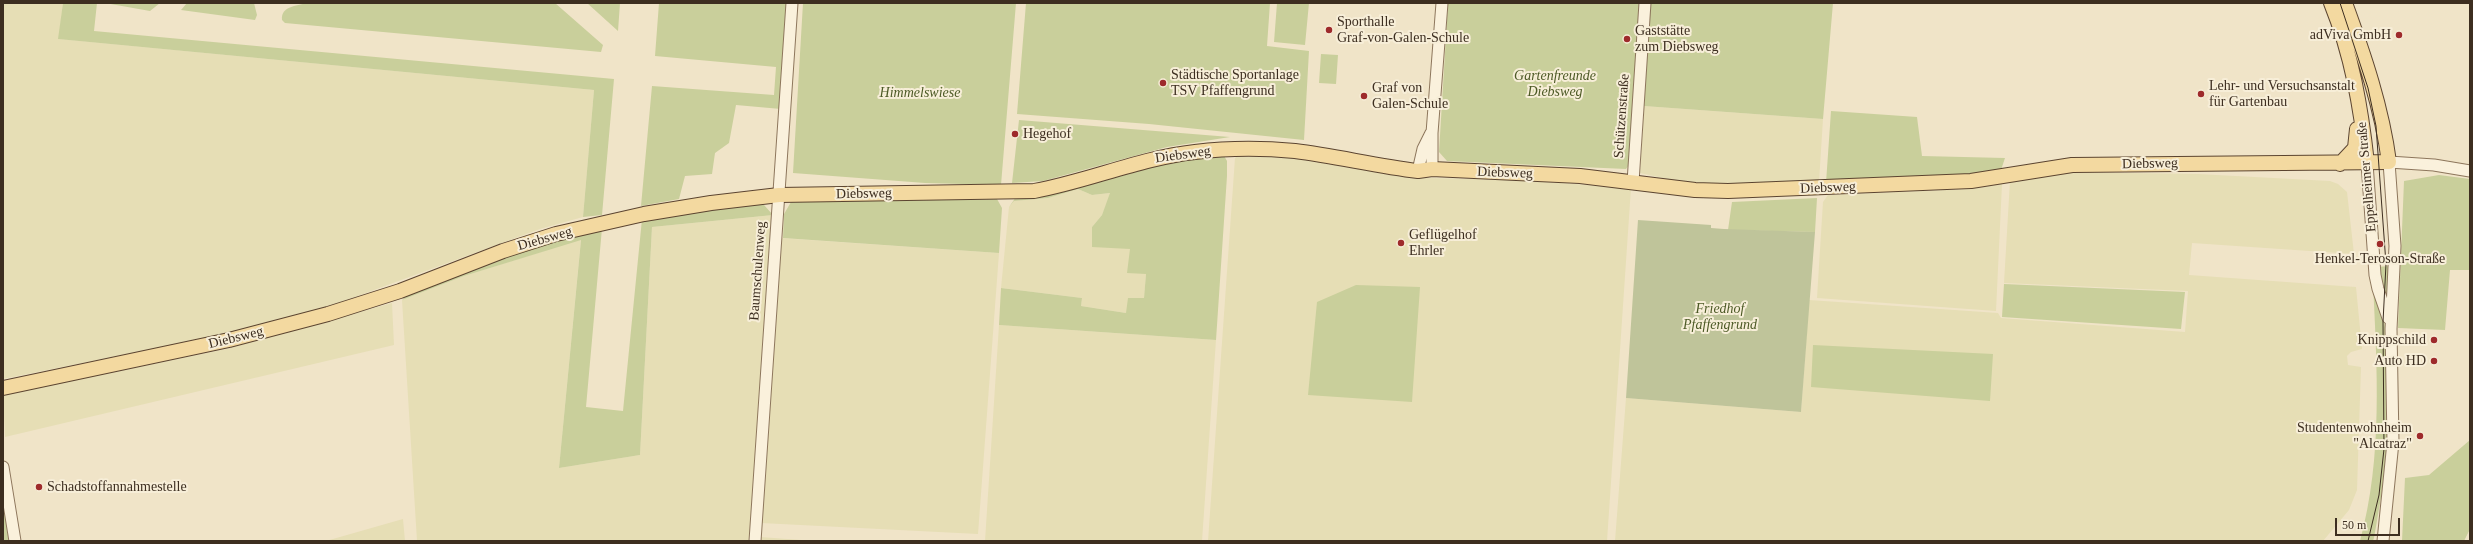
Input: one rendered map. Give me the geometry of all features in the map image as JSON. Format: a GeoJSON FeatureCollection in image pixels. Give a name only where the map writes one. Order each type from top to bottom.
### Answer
{"type":"FeatureCollection","features":[{"type":"Feature","properties":{"kind":"main road","name":"Eppelheimer Straße"},"geometry":{"type":"LineString","coordinates":[[2331,3],[2353,72],[2361,113],[2367,163]]}},
{"type":"Feature","properties":{"kind":"main road","name":"Eppelheimer Straße"},"geometry":{"type":"LineString","coordinates":[[2345,3],[2373,87],[2386,139],[2389,162]]}},
{"type":"Feature","properties":{"kind":"main road"},"geometry":{"type":"LineString","coordinates":[[2340,164],[2350,156],[2357,142],[2353,72]]}},
{"type":"Feature","properties":{"kind":"main road","name":"Diebsweg"},"geometry":{"type":"LineString","coordinates":[[3,388],[229,340],[328,314],[400,291],[502,251],[563,233],[659,212],[710,203],[778,196],[1034,191],[1064,185],[1155,158],[1234,149],[1296,151],[1379,167],[1418,170],[1432,166],[1580,176],[1695,190],[1735,191],[1970,181],[2072,165],[2340,164],[2389,162]]}},
{"type":"Feature","properties":{"kind":"street","name":"Baumschulenweg"},"geometry":{"type":"LineString","coordinates":[[755,541],[792,3]]}},
{"type":"Feature","properties":{"kind":"street"},"geometry":{"type":"LineString","coordinates":[[1432,166],[1432,133],[1442,3]]}},
{"type":"Feature","properties":{"kind":"street","name":"Schützenstraße"},"geometry":{"type":"LineString","coordinates":[[1633,182],[1645,3]]}},
{"type":"Feature","properties":{"kind":"street"},"geometry":{"type":"LineString","coordinates":[[1418,170],[1423,149],[1432,133]]}},
{"type":"Feature","properties":{"kind":"street"},"geometry":{"type":"LineString","coordinates":[[2389,162],[2434,165],[2470,171]]}},
{"type":"Feature","properties":{"kind":"street","name":"Eppelheimer Straße"},"geometry":{"type":"LineString","coordinates":[[2383,541],[2393,442],[2390,329],[2395,255],[2389,162]]}},
{"type":"Feature","properties":{"kind":"street","name":"Eppelheimer Straße"},"geometry":{"type":"LineString","coordinates":[[2367,163],[2376,282],[2390,329]]}},
{"type":"Feature","properties":{"kind":"street"},"geometry":{"type":"LineString","coordinates":[[3,467],[15,541]]}},
{"type":"Feature","properties":{"kind":"shaded area"},"geometry":{"type":"Polygon","coordinates":[[[3,3],[63,3],[59,39],[594,90],[583,217],[540,229],[336,304],[226,334],[3,379],[3,3]]]}},
{"type":"Feature","properties":{"kind":"shaded area"},"geometry":{"type":"Polygon","coordinates":[[[1644,106],[1823,119],[1819,182],[1763,185],[1686,183],[1640,173],[1644,106]]]}},
{"type":"Feature","properties":{"kind":"shaded area"},"geometry":{"type":"Polygon","coordinates":[[[1239,155],[1296,158],[1393,175],[1429,178],[1518,180],[1631,188],[1607,541],[1208,541],[1235,158],[1239,155]]]}},
{"type":"Feature","properties":{"kind":"shaded area"},"geometry":{"type":"Polygon","coordinates":[[[2053,172],[2198,174],[2330,181],[2338,184],[2347,192],[2354,254],[2192,243],[2189,275],[2356,287],[2362,349],[2351,352],[2347,356],[2348,365],[2361,367],[2357,490],[2349,510],[2323,541],[1615,541],[1626,398],[1801,412],[1809,300],[1998,313],[2001,318],[2185,332],[2188,291],[2004,283],[2010,181],[2053,172]]]}},
{"type":"Feature","properties":{"kind":"shaded area"},"geometry":{"type":"Polygon","coordinates":[[[2002,184],[1996,311],[1817,298],[1823,202],[1828,195],[1969,189],[2002,184]]]}},
{"type":"Feature","properties":{"kind":"shaded area"},"geometry":{"type":"Polygon","coordinates":[[[1078,189],[1092,195],[1111,193],[1102,215],[1092,227],[1130,249],[1146,274],[1144,299],[1126,313],[1081,306],[1082,298],[1001,288],[1009,207],[1014,201],[1048,198],[1078,189]]]}},
{"type":"Feature","properties":{"kind":"shaded area"},"geometry":{"type":"Polygon","coordinates":[[[773,215],[750,541],[417,541],[402,300],[464,276],[581,239],[559,468],[640,455],[652,227],[773,215]]]}},
{"type":"Feature","properties":{"kind":"shaded area"},"geometry":{"type":"Polygon","coordinates":[[[780,238],[999,253],[978,534],[761,523],[780,238]]]}},
{"type":"Feature","properties":{"kind":"shaded area"},"geometry":{"type":"Polygon","coordinates":[[[392,303],[394,345],[5,437],[3,395],[226,349],[392,303]]]}},
{"type":"Feature","properties":{"kind":"shaded area"},"geometry":{"type":"Polygon","coordinates":[[[999,325],[1216,340],[1202,541],[985,541],[999,325]]]}},
{"type":"Feature","properties":{"kind":"shaded area"},"geometry":{"type":"Polygon","coordinates":[[[403,519],[405,541],[326,541],[403,519]]]}},
{"type":"Feature","properties":{"kind":"shaded area"},"geometry":{"type":"Polygon","coordinates":[[[760,537],[815,541],[760,541],[760,537]]]}},
{"type":"Feature","properties":{"kind":"green space"},"geometry":{"type":"Polygon","coordinates":[[[63,3],[97,3],[94,31],[614,79],[602,215],[583,217],[594,90],[58,39],[63,3]]]}},
{"type":"Feature","properties":{"kind":"green space"},"geometry":{"type":"Polygon","coordinates":[[[105,3],[160,3],[150,11],[105,3]]]}},
{"type":"Feature","properties":{"kind":"green space"},"geometry":{"type":"Polygon","coordinates":[[[187,3],[254,3],[257,15],[255,20],[181,10],[187,3]]]}},
{"type":"Feature","properties":{"kind":"green space"},"geometry":{"type":"Polygon","coordinates":[[[307,3],[555,3],[603,45],[601,52],[285,23],[282,20],[282,15],[287,9],[307,3]]]}},
{"type":"Feature","properties":{"kind":"green space"},"geometry":{"type":"Polygon","coordinates":[[[587,3],[620,3],[618,31],[587,3]]]}},
{"type":"Feature","properties":{"kind":"green space"},"geometry":{"type":"Polygon","coordinates":[[[659,3],[788,3],[781,109],[736,105],[729,143],[715,153],[712,174],[685,176],[679,199],[641,206],[652,86],[774,95],[776,67],[655,56],[659,3]]]}},
{"type":"Feature","properties":{"kind":"green space","name":"Himmelswiese"},"geometry":{"type":"Polygon","coordinates":[[[803,3],[1016,3],[1001,185],[925,183],[793,173],[803,3]]]}},
{"type":"Feature","properties":{"kind":"green space","name":"Städtische Sportanlage TSV Pfaffengrund"},"geometry":{"type":"Polygon","coordinates":[[[1026,3],[1270,3],[1267,46],[1309,51],[1304,140],[1149,124],[1017,114],[1026,3]]]}},
{"type":"Feature","properties":{"kind":"green space"},"geometry":{"type":"Polygon","coordinates":[[[1277,3],[1309,3],[1305,45],[1274,42],[1277,3]]]}},
{"type":"Feature","properties":{"kind":"green space","name":"Gartenfreunde Diebsweg"},"geometry":{"type":"Polygon","coordinates":[[[1448,3],[1643,3],[1632,161],[1626,169],[1447,161],[1439,152],[1448,3]]]}},
{"type":"Feature","properties":{"kind":"green space"},"geometry":{"type":"Polygon","coordinates":[[[1650,3],[1833,3],[1823,119],[1644,106],[1650,3]]]}},
{"type":"Feature","properties":{"kind":"green space"},"geometry":{"type":"Polygon","coordinates":[[[1321,54],[1338,55],[1336,84],[1319,83],[1321,54]]]}},
{"type":"Feature","properties":{"kind":"green space"},"geometry":{"type":"Polygon","coordinates":[[[1831,111],[1917,117],[1922,156],[2005,158],[2001,170],[1997,173],[1826,183],[1831,111]]]}},
{"type":"Feature","properties":{"kind":"green space"},"geometry":{"type":"Polygon","coordinates":[[[1019,120],[1230,137],[1167,147],[1043,181],[1012,183],[1019,120]]]}},
{"type":"Feature","properties":{"kind":"green space"},"geometry":{"type":"Polygon","coordinates":[[[1223,154],[1227,161],[1227,176],[1216,340],[999,325],[1001,288],[1082,298],[1081,306],[1126,313],[1128,298],[1144,298],[1146,274],[1127,273],[1130,249],[1092,247],[1092,227],[1102,215],[1110,193],[1092,195],[1078,189],[1048,198],[1014,201],[1009,207],[1016,197],[1138,168],[1223,154]]]}},
{"type":"Feature","properties":{"kind":"green space"},"geometry":{"type":"Polygon","coordinates":[[[2439,175],[2470,179],[2470,270],[2450,270],[2445,330],[2398,328],[2404,181],[2439,175]]]}},
{"type":"Feature","properties":{"kind":"green space"},"geometry":{"type":"Polygon","coordinates":[[[1817,198],[1815,232],[1728,230],[1732,202],[1817,198]]]}},
{"type":"Feature","properties":{"kind":"green space"},"geometry":{"type":"Polygon","coordinates":[[[997,199],[1002,208],[999,253],[783,238],[784,214],[791,202],[997,199]]]}},
{"type":"Feature","properties":{"kind":"green space"},"geometry":{"type":"Polygon","coordinates":[[[755,204],[764,205],[773,215],[652,227],[640,455],[559,468],[581,240],[464,276],[402,300],[408,295],[509,255],[602,228],[586,407],[623,411],[642,219],[755,204]]]}},
{"type":"Feature","properties":{"kind":"green space","name":"Friedhof Pfaffengrund"},"geometry":{"type":"Polygon","coordinates":[[[1638,220],[1711,225],[1711,228],[1724,229],[1815,232],[1801,412],[1626,398],[1638,220]]]}},
{"type":"Feature","properties":{"kind":"green space"},"geometry":{"type":"Polygon","coordinates":[[[2390,266],[2388,310],[2376,267],[2390,266]]]}},
{"type":"Feature","properties":{"kind":"green space"},"geometry":{"type":"Polygon","coordinates":[[[2373,283],[2382,309],[2386,333],[2388,441],[2385,474],[2374,538],[2373,541],[2360,541],[2372,477],[2377,413],[2373,283]]]}},
{"type":"Feature","properties":{"kind":"green space"},"geometry":{"type":"Polygon","coordinates":[[[2004,284],[2185,292],[2181,329],[2002,317],[2004,284]]]}},
{"type":"Feature","properties":{"kind":"green space"},"geometry":{"type":"Polygon","coordinates":[[[1356,285],[1420,287],[1412,402],[1308,395],[1317,302],[1356,285]]]}},
{"type":"Feature","properties":{"kind":"green space"},"geometry":{"type":"Polygon","coordinates":[[[1813,345],[1993,354],[1990,401],[1811,387],[1813,345]]]}},
{"type":"Feature","properties":{"kind":"green space"},"geometry":{"type":"Polygon","coordinates":[[[2470,440],[2470,529],[2464,541],[2402,541],[2405,478],[2429,475],[2470,440]]]}},
{"type":"Feature","properties":{"kind":"green space"},"geometry":{"type":"Polygon","coordinates":[[[3,495],[9,541],[3,541],[3,495]]]}},
{"type":"Feature","properties":{"kind":"tram line"},"geometry":{"type":"LineString","coordinates":[[2340,3],[2368,88],[2376,126],[2386,264],[2383,322],[2384,449],[2379,495],[2368,541]]}},
{"type":"Feature","properties":{"kind":"place","name":"Sporthalle Graf-von-Galen-Schule"},"geometry":{"type":"Point","coordinates":[1329,30]}},
{"type":"Feature","properties":{"kind":"place","name":"adViva GmbH"},"geometry":{"type":"Point","coordinates":[2399,35]}},
{"type":"Feature","properties":{"kind":"place","name":"Gaststätte zum Diebsweg"},"geometry":{"type":"Point","coordinates":[1627,39]}},
{"type":"Feature","properties":{"kind":"place","name":"Städtische Sportanlage TSV Pfaffengrund"},"geometry":{"type":"Point","coordinates":[1163,83]}},
{"type":"Feature","properties":{"kind":"place","name":"Lehr- und Versuchsanstalt für Gartenbau"},"geometry":{"type":"Point","coordinates":[2201,94]}},
{"type":"Feature","properties":{"kind":"place","name":"Graf von Galen-Schule"},"geometry":{"type":"Point","coordinates":[1364,96]}},
{"type":"Feature","properties":{"kind":"place","name":"Hegehof"},"geometry":{"type":"Point","coordinates":[1015,134]}},
{"type":"Feature","properties":{"kind":"place","name":"Geflügelhof Ehrler"},"geometry":{"type":"Point","coordinates":[1401,243]}},
{"type":"Feature","properties":{"kind":"place","name":"Henkel-Teroson-Straße"},"geometry":{"type":"Point","coordinates":[2380,244]}},
{"type":"Feature","properties":{"kind":"place","name":"Knippschild"},"geometry":{"type":"Point","coordinates":[2434,340]}},
{"type":"Feature","properties":{"kind":"place","name":"Auto HD"},"geometry":{"type":"Point","coordinates":[2434,361]}},
{"type":"Feature","properties":{"kind":"place","name":"Studentenwohnheim \"Alcatraz\""},"geometry":{"type":"Point","coordinates":[2420,436]}},
{"type":"Feature","properties":{"kind":"place","name":"Schadstoffannahmestelle"},"geometry":{"type":"Point","coordinates":[39,487]}}]}
